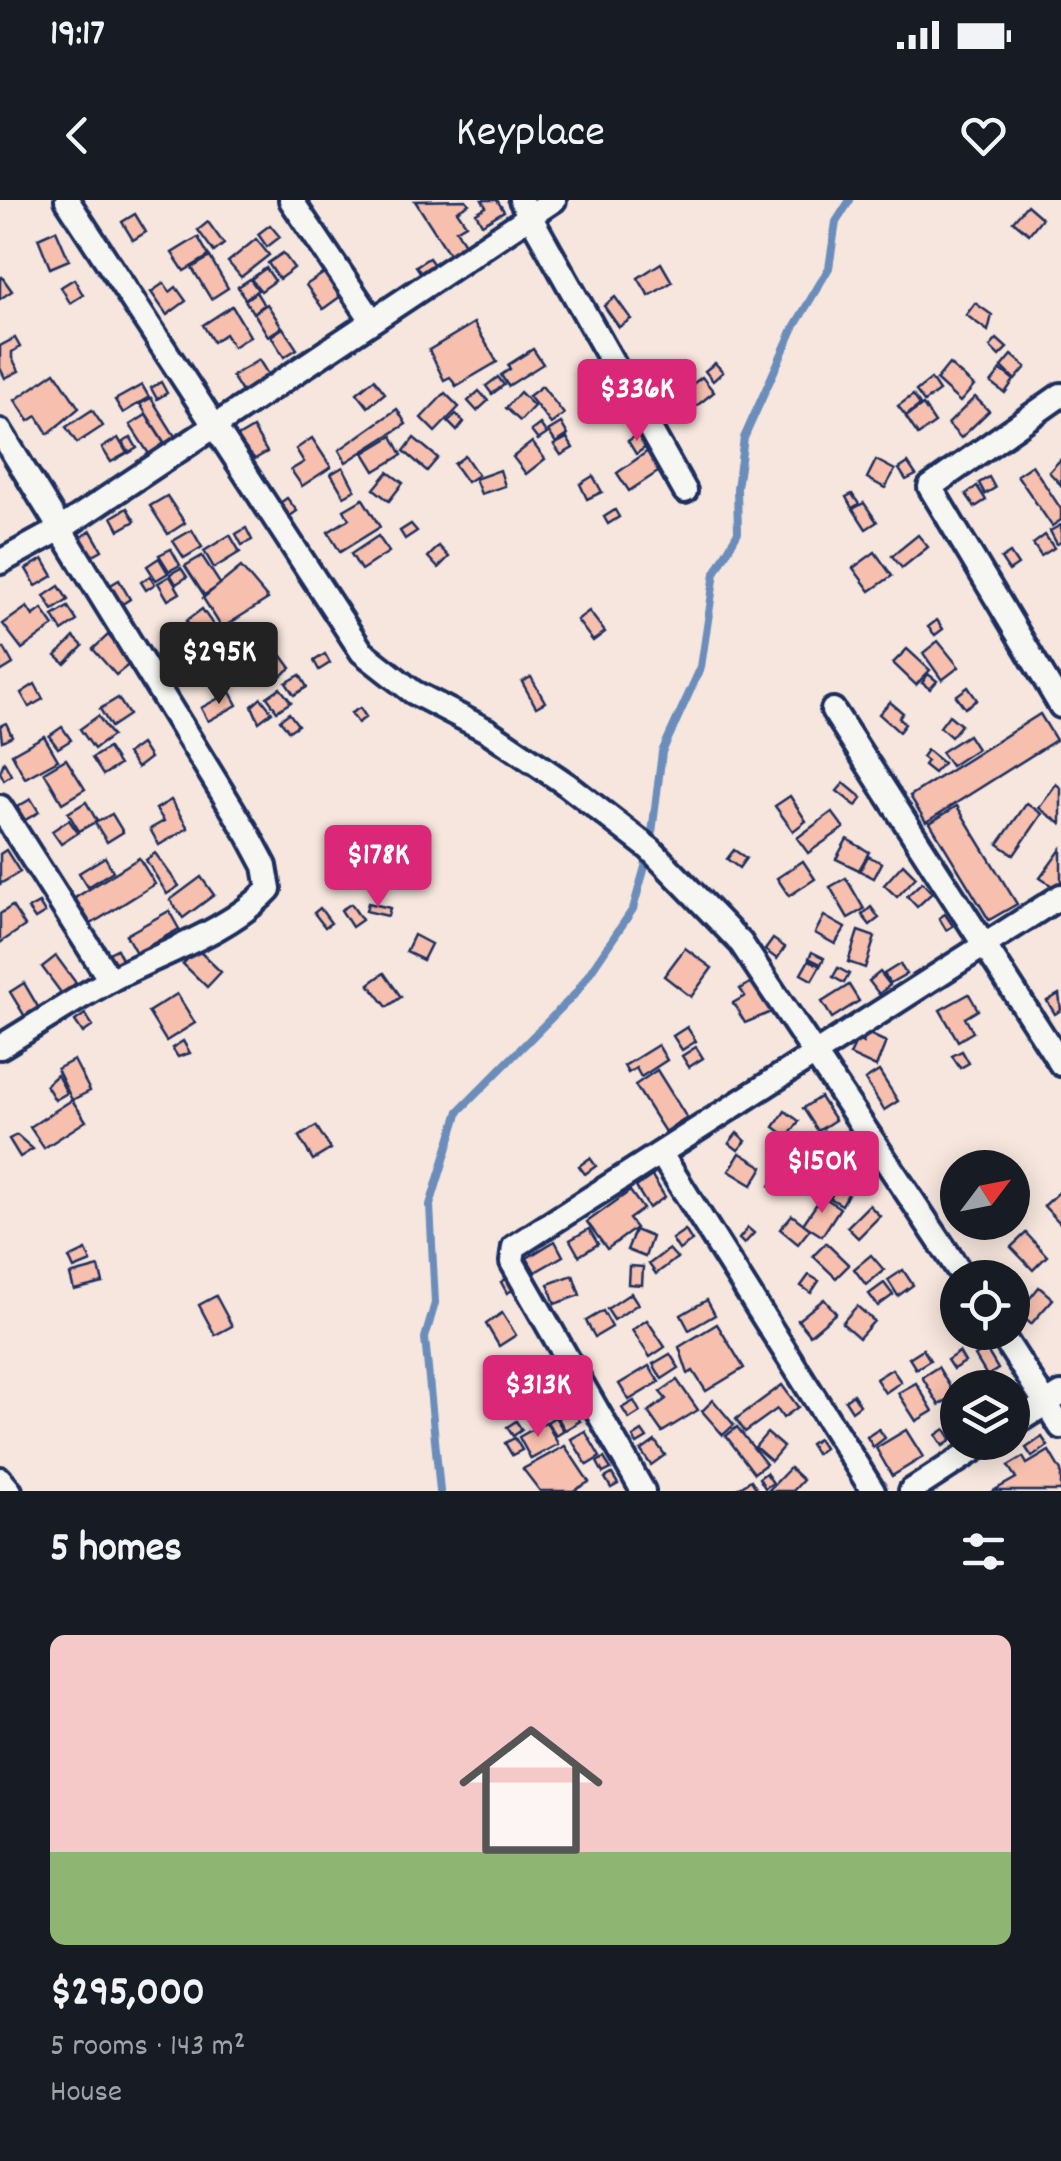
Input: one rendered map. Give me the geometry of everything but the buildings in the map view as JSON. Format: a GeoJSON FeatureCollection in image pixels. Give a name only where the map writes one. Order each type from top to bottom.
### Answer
{"type":"FeatureCollection","features":[{"type":"Feature","properties":{"kind":"street"},"geometry":{"type":"LineString","coordinates":[[67,200],[362,652],[413,692],[488,731],[566,784],[650,848],[742,942],[952,1260]]}},
{"type":"Feature","properties":{"kind":"street"},"geometry":{"type":"LineString","coordinates":[[291,200],[372,320]]}},
{"type":"Feature","properties":{"kind":"street"},"geometry":{"type":"LineString","coordinates":[[0,562],[62,528],[372,320],[526,208],[554,200]]}},
{"type":"Feature","properties":{"kind":"street"},"geometry":{"type":"LineString","coordinates":[[526,208],[685,491]]}},
{"type":"Feature","properties":{"kind":"street"},"geometry":{"type":"LineString","coordinates":[[1061,396],[930,487],[1061,706]]}},
{"type":"Feature","properties":{"kind":"street"},"geometry":{"type":"LineString","coordinates":[[0,431],[249,836],[265,866],[269,889],[257,902],[210,930],[110,980],[0,1048]]}},
{"type":"Feature","properties":{"kind":"street"},"geometry":{"type":"LineString","coordinates":[[834,710],[1061,1064]]}},
{"type":"Feature","properties":{"kind":"street"},"geometry":{"type":"LineString","coordinates":[[0,807],[110,980]]}},
{"type":"Feature","properties":{"kind":"street"},"geometry":{"type":"LineString","coordinates":[[643,1491],[512,1255],[522,1241],[1061,896]]}},
{"type":"Feature","properties":{"kind":"street"},"geometry":{"type":"LineString","coordinates":[[660,1154],[873,1491]]}},
{"type":"Feature","properties":{"kind":"street"},"geometry":{"type":"LineString","coordinates":[[1015,1350],[1054,1399],[1061,1427]]}},
{"type":"Feature","properties":{"kind":"street"},"geometry":{"type":"LineString","coordinates":[[1030,1414],[1054,1399]]}},
{"type":"Feature","properties":{"kind":"street"},"geometry":{"type":"LineString","coordinates":[[912,1491],[959,1460]]}},
{"type":"Feature","properties":{"kind":"street"},"geometry":{"type":"LineString","coordinates":[[0,1479],[10,1491]]}},
{"type":"Feature","properties":{"kind":"waterway"},"geometry":{"type":"LineString","coordinates":[[440,1491],[425,1338],[435,1303],[430,1205],[459,1111],[576,993],[633,909],[650,849],[662,752],[701,667],[715,573],[738,532],[737,488],[744,438],[793,329],[829,268],[836,222],[850,200]]}}]}
